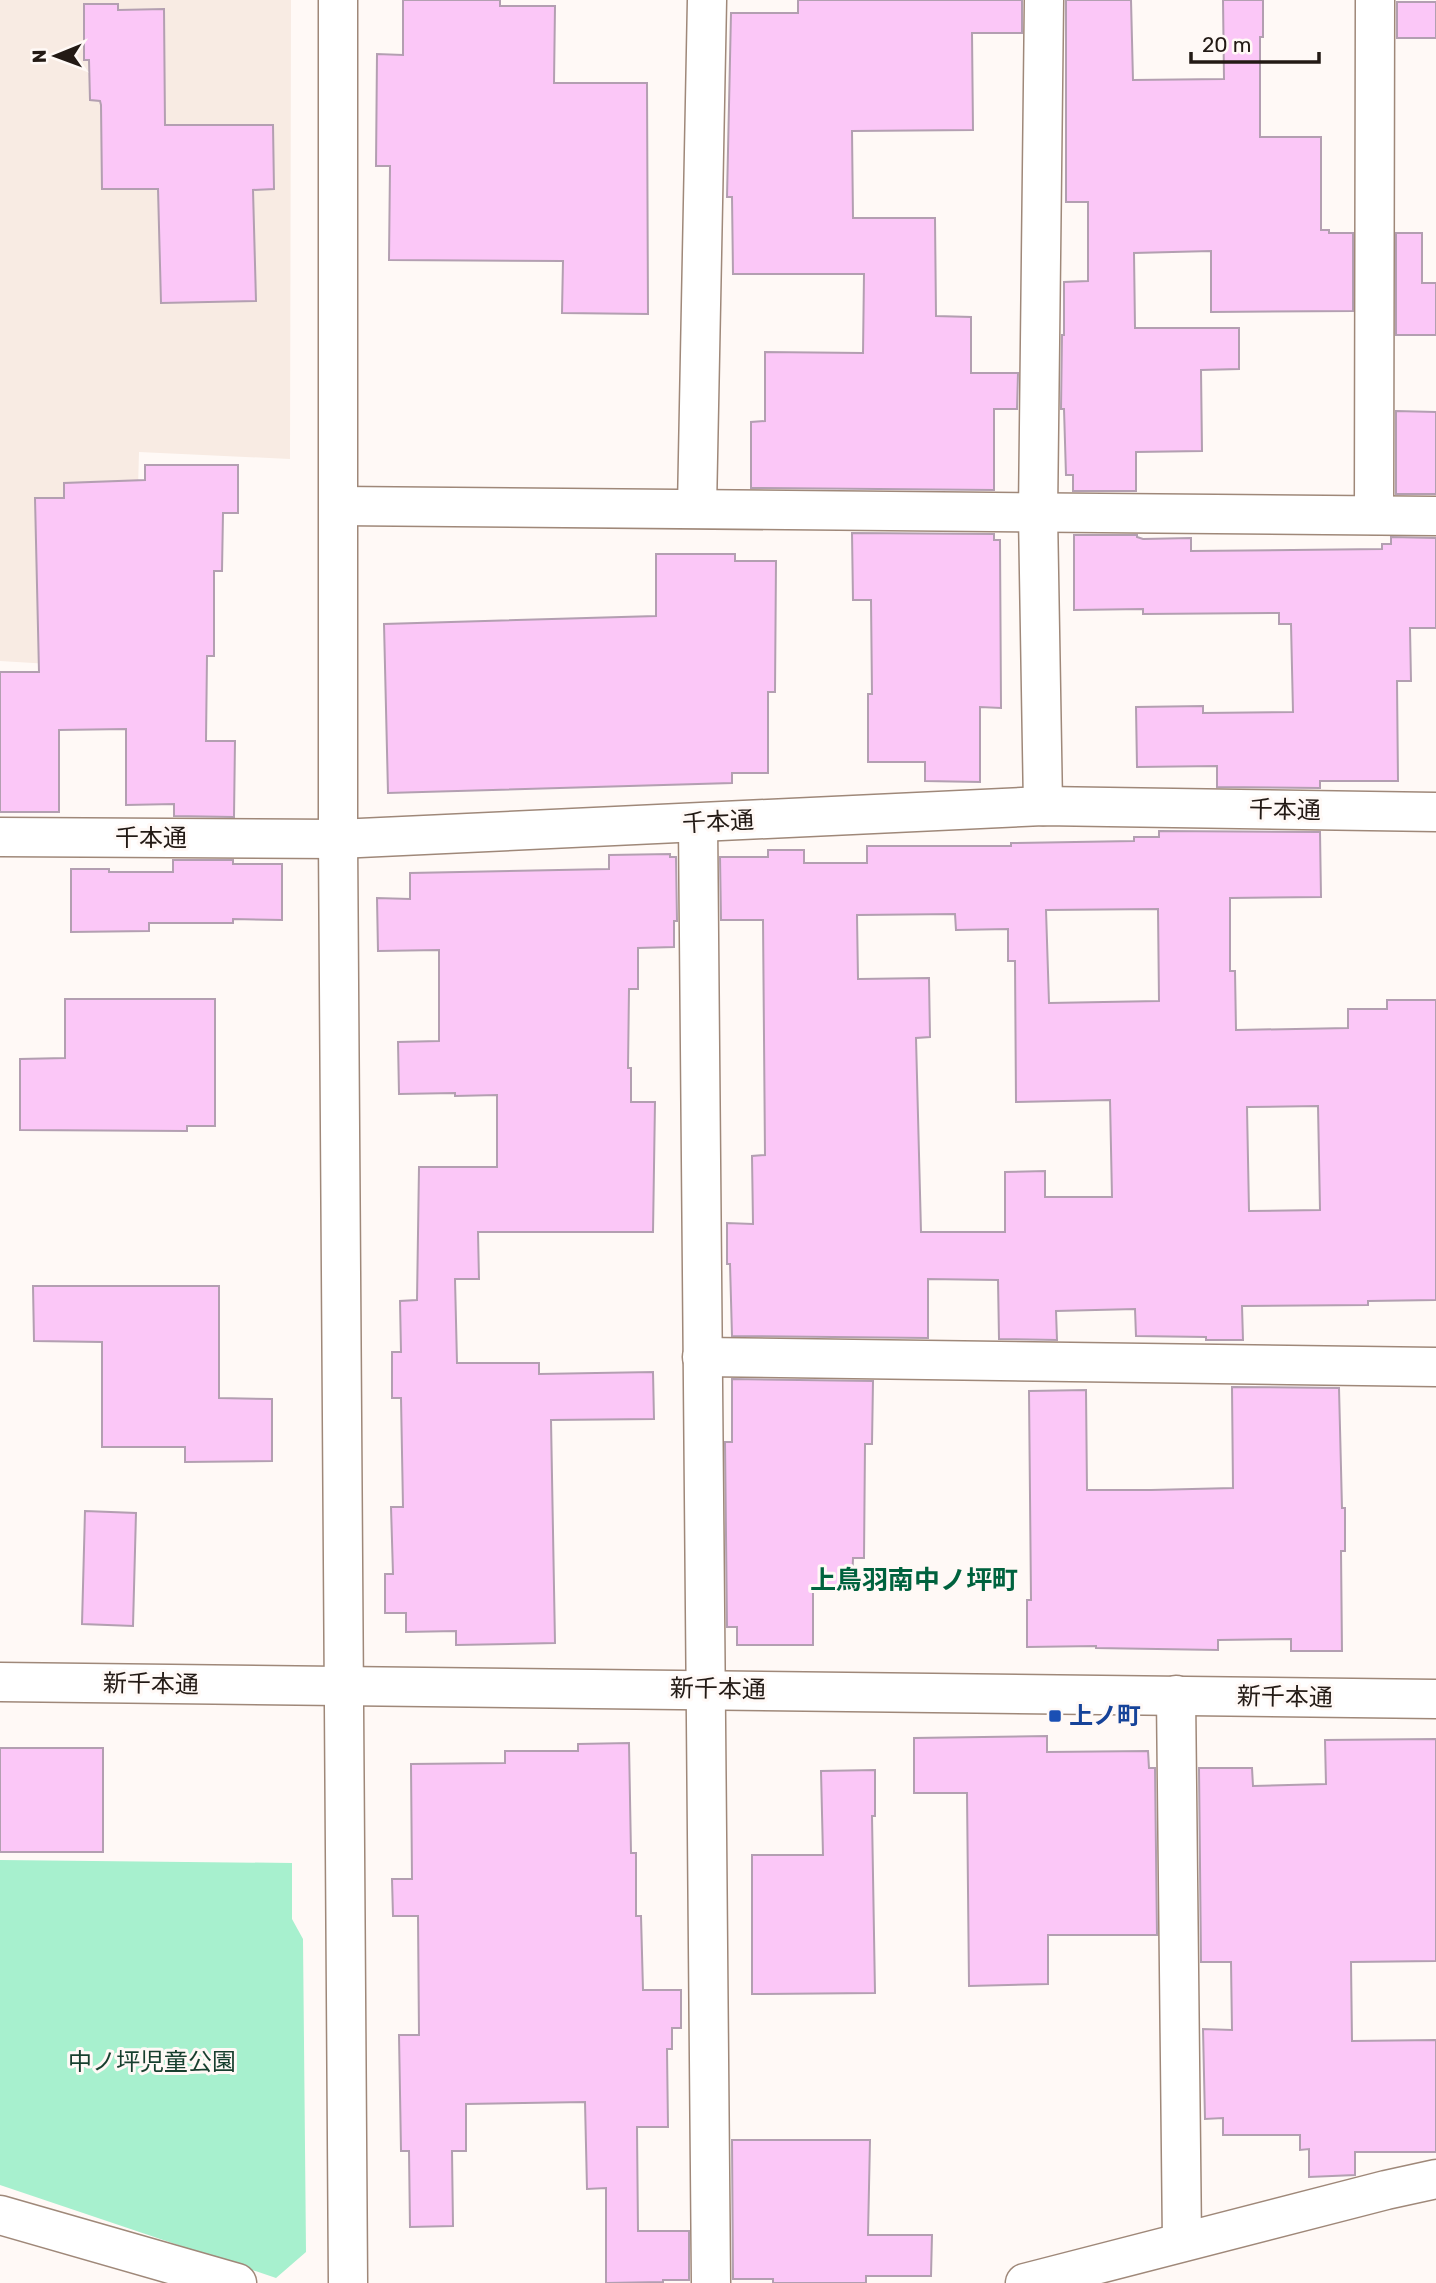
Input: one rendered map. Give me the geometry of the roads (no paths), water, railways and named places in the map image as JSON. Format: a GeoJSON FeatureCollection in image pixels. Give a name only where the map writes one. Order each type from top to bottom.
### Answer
{"type":"FeatureCollection","features":[{"type":"Feature","properties":{"kind":"street"},"geometry":{"type":"LineString","coordinates":[[338,0],[338,839],[348,2283]]}},
{"type":"Feature","properties":{"kind":"street"},"geometry":{"type":"LineString","coordinates":[[697,508],[707,0]]}},
{"type":"Feature","properties":{"kind":"street"},"geometry":{"type":"LineString","coordinates":[[1043,806],[1038,514],[1044,0]]}},
{"type":"Feature","properties":{"kind":"street"},"geometry":{"type":"LineString","coordinates":[[1374,515],[1375,0]]}},
{"type":"Feature","properties":{"kind":"street"},"geometry":{"type":"LineString","coordinates":[[339,506],[1436,516]]}},
{"type":"Feature","properties":{"kind":"street","name":"千本通"},"geometry":{"type":"LineString","coordinates":[[0,837],[338,839],[1043,806],[1436,812]]}},
{"type":"Feature","properties":{"kind":"street"},"geometry":{"type":"LineString","coordinates":[[698,823],[711,2283]]}},
{"type":"Feature","properties":{"kind":"street"},"geometry":{"type":"LineString","coordinates":[[702,1357],[1436,1367]]}},
{"type":"Feature","properties":{"kind":"street","name":"新千本通"},"geometry":{"type":"LineString","coordinates":[[0,1682],[1436,1699]]}},
{"type":"Feature","properties":{"kind":"street"},"geometry":{"type":"LineString","coordinates":[[1176,1695],[1182,2242]]}},
{"type":"Feature","properties":{"kind":"street"},"geometry":{"type":"LineString","coordinates":[[1025,2283],[1436,2179]]}},
{"type":"Feature","properties":{"kind":"street"},"geometry":{"type":"LineString","coordinates":[[0,2215],[237,2283]]}},
{"type":"Feature","properties":{"kind":"place","name":"上ノ町"},"geometry":{"type":"Point","coordinates":[1055,1716]}},
{"type":"Feature","properties":{"kind":"district","name":"上鳥羽南中ノ坪町"},"geometry":{"type":"Point","coordinates":[914,1580]}},
{"type":"Feature","properties":{"kind":"park label","name":"中ノ坪児童公園"},"geometry":{"type":"Point","coordinates":[152,2062]}}]}
